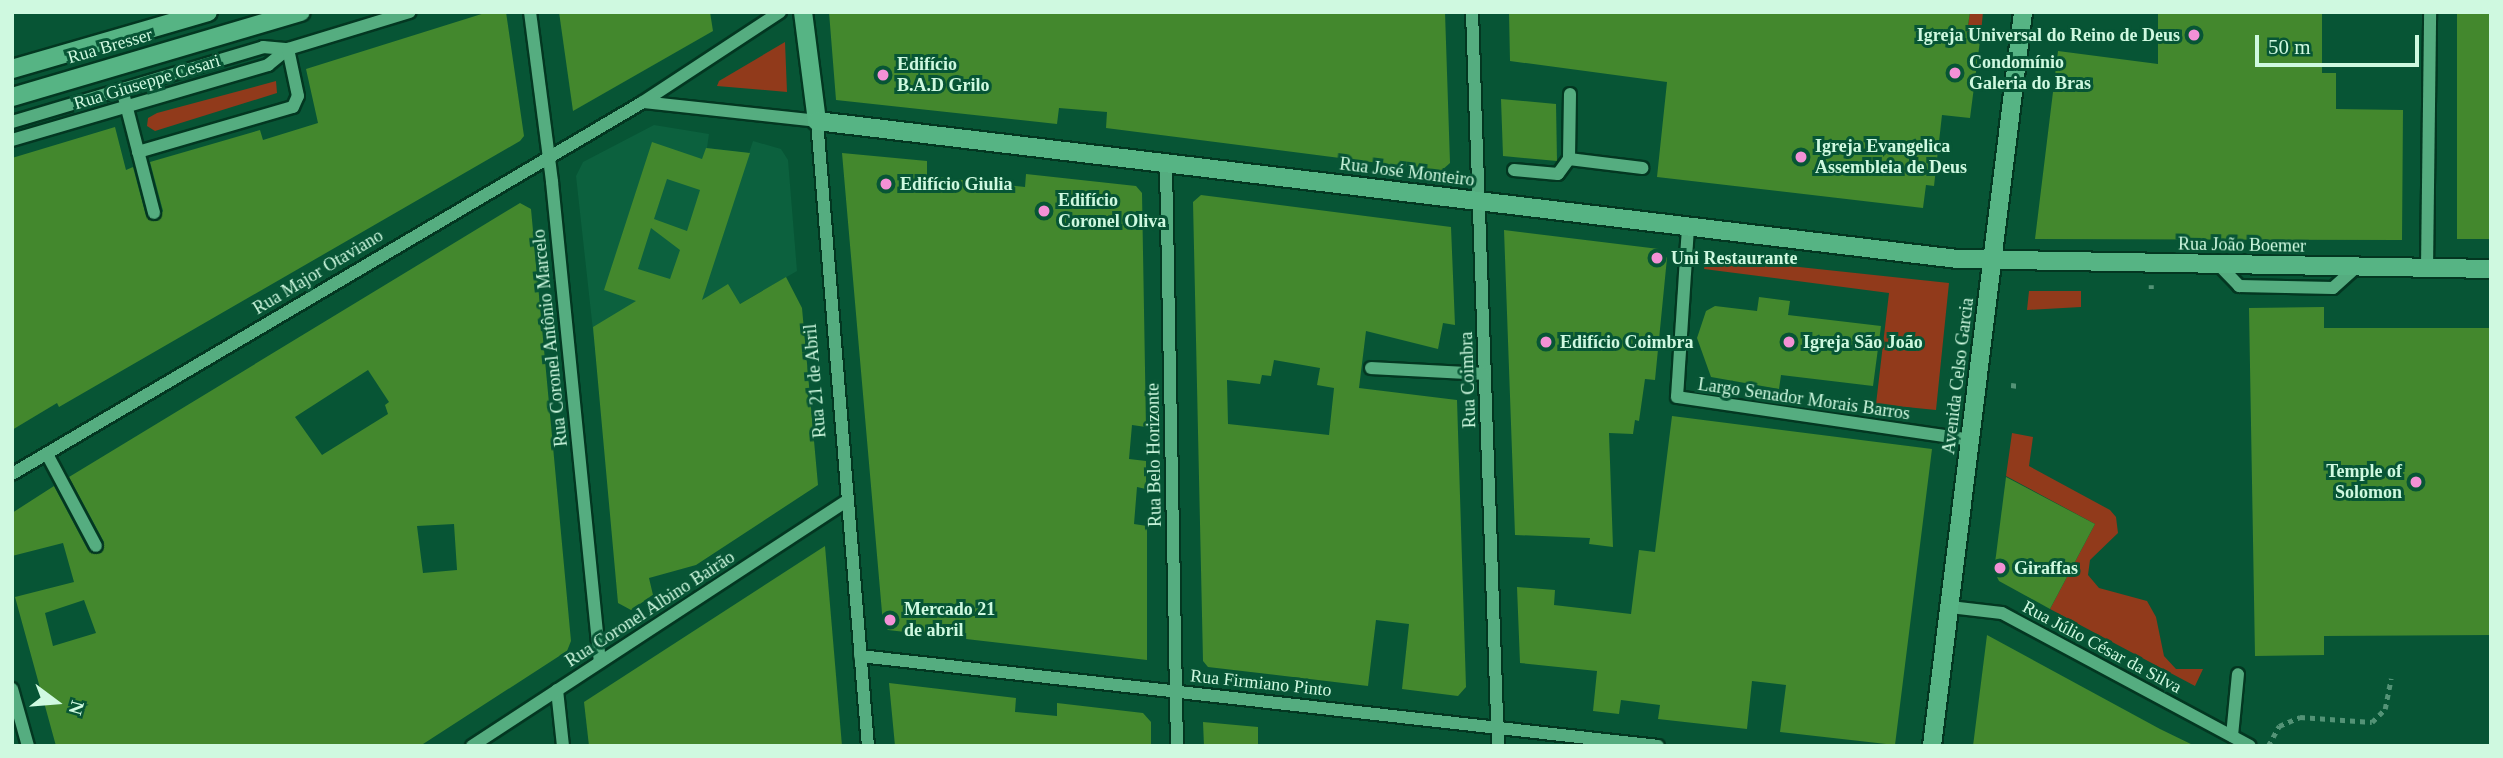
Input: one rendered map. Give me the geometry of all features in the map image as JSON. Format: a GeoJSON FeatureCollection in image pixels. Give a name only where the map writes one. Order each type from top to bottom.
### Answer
{"type":"FeatureCollection","features":[{"type":"Feature","properties":{"kind":"main road","name":"Rua Bresser"},"geometry":{"type":"LineString","coordinates":[[12,69],[208,12]]}},
{"type":"Feature","properties":{"kind":"main road","name":"Rua Bresser"},"geometry":{"type":"LineString","coordinates":[[12,97],[301,12]]}},
{"type":"Feature","properties":{"kind":"main road","name":"Rua 21 de Abril"},"geometry":{"type":"LineString","coordinates":[[803,12],[817,121]]}},
{"type":"Feature","properties":{"kind":"main road","name":"Avenida Celso Garcia"},"geometry":{"type":"LineString","coordinates":[[1932,746],[2023,12]]}},
{"type":"Feature","properties":{"kind":"main road","name":"Rua José Monteiro"},"geometry":{"type":"LineString","coordinates":[[817,121],[1688,227],[1993,261]]}},
{"type":"Feature","properties":{"kind":"main road","name":"Rua João Boemer"},"geometry":{"type":"LineString","coordinates":[[1993,261],[2491,268]]}},
{"type":"Feature","properties":{"kind":"street","name":"Rua Giuseppe Cesari"},"geometry":{"type":"LineString","coordinates":[[12,122],[263,47],[288,49],[410,12]]}},
{"type":"Feature","properties":{"kind":"street","name":"Rua Coronel Antônio Marcelo"},"geometry":{"type":"LineString","coordinates":[[530,12],[550,155],[600,662]]}},
{"type":"Feature","properties":{"kind":"street","name":"Rua Major Otaviano"},"geometry":{"type":"LineString","coordinates":[[12,474],[643,102],[780,12]]}},
{"type":"Feature","properties":{"kind":"street","name":"Rua Coimbra"},"geometry":{"type":"LineString","coordinates":[[1472,12],[1498,746]]}},
{"type":"Feature","properties":{"kind":"street"},"geometry":{"type":"LineString","coordinates":[[2427,269],[2430,12]]}},
{"type":"Feature","properties":{"kind":"street","name":"Rua Giuseppe Cesari"},"geometry":{"type":"LineString","coordinates":[[12,140],[268,65],[288,49]]}},
{"type":"Feature","properties":{"kind":"street"},"geometry":{"type":"LineString","coordinates":[[138,152],[293,107],[298,96],[288,49]]}},
{"type":"Feature","properties":{"kind":"street"},"geometry":{"type":"LineString","coordinates":[[122,89],[154,213]]}},
{"type":"Feature","properties":{"kind":"street"},"geometry":{"type":"LineString","coordinates":[[1514,170],[1558,174],[1569,159],[1570,94]]}},
{"type":"Feature","properties":{"kind":"street"},"geometry":{"type":"LineString","coordinates":[[643,102],[817,121]]}},
{"type":"Feature","properties":{"kind":"street","name":"Rua 21 de Abril"},"geometry":{"type":"LineString","coordinates":[[817,121],[867,746]]}},
{"type":"Feature","properties":{"kind":"street"},"geometry":{"type":"LineString","coordinates":[[1569,159],[1642,168]]}},
{"type":"Feature","properties":{"kind":"street","name":"Rua Belo Horizonte"},"geometry":{"type":"LineString","coordinates":[[1166,164],[1177,746]]}},
{"type":"Feature","properties":{"kind":"street","name":"Largo Senador Morais Barros"},"geometry":{"type":"LineString","coordinates":[[1688,227],[1677,397],[1971,440]]}},
{"type":"Feature","properties":{"kind":"street"},"geometry":{"type":"LineString","coordinates":[[1371,368],[1485,374]]}},
{"type":"Feature","properties":{"kind":"street"},"geometry":{"type":"LineString","coordinates":[[47,453],[96,546]]}},
{"type":"Feature","properties":{"kind":"street","name":"Rua Coronel Albino Bairão"},"geometry":{"type":"LineString","coordinates":[[471,746],[847,502]]}},
{"type":"Feature","properties":{"kind":"street","name":"Rua Júlio César da Silva"},"geometry":{"type":"LineString","coordinates":[[1950,607],[2002,613],[2250,746]]}},
{"type":"Feature","properties":{"kind":"street","name":"Rua Firmiano Pinto"},"geometry":{"type":"LineString","coordinates":[[860,656],[1658,746]]}},
{"type":"Feature","properties":{"kind":"street"},"geometry":{"type":"LineString","coordinates":[[2232,736],[2238,674]]}},
{"type":"Feature","properties":{"kind":"street"},"geometry":{"type":"LineString","coordinates":[[12,689],[28,746]]}},
{"type":"Feature","properties":{"kind":"street"},"geometry":{"type":"LineString","coordinates":[[557,690],[562,746]]}},
{"type":"Feature","properties":{"kind":"path"},"geometry":{"type":"LineString","coordinates":[[2268,746],[2279,726],[2300,717],[2372,722],[2385,709],[2391,679]]}},
{"type":"Feature","properties":{"kind":"shaded area"},"geometry":{"type":"Polygon","coordinates":[[[1970,12],[1983,12],[1981,33],[1967,32],[1970,12]]]}},
{"type":"Feature","properties":{"kind":"shaded area"},"geometry":{"type":"Polygon","coordinates":[[[785,42],[787,92],[717,86],[719,81],[785,42]]]}},
{"type":"Feature","properties":{"kind":"shaded area"},"geometry":{"type":"Polygon","coordinates":[[[276,81],[277,93],[155,131],[147,126],[148,118],[157,113],[276,81]]]}},
{"type":"Feature","properties":{"kind":"shaded area"},"geometry":{"type":"Polygon","coordinates":[[[654,125],[709,134],[707,148],[749,153],[753,141],[781,149],[788,160],[797,271],[599,385],[576,176],[583,162],[654,125]]]}},
{"type":"Feature","properties":{"kind":"shaded area"},"geometry":{"type":"Polygon","coordinates":[[[1706,257],[1949,283],[1936,410],[1876,404],[1889,293],[1704,269],[1706,257]]]}},
{"type":"Feature","properties":{"kind":"shaded area"},"geometry":{"type":"Polygon","coordinates":[[[2029,291],[2081,291],[2081,307],[2027,310],[2029,291]]]}},
{"type":"Feature","properties":{"kind":"shaded area"},"geometry":{"type":"Polygon","coordinates":[[[2012,433],[2033,437],[2029,466],[2110,510],[2116,517],[2118,533],[2090,560],[2088,575],[2099,588],[2147,601],[2156,617],[2164,656],[2176,669],[2203,669],[2195,686],[2050,609],[2095,524],[2006,476],[2012,433]]]}},
{"type":"Feature","properties":{"kind":"building"},"geometry":{"type":"Polygon","coordinates":[[[488,12],[506,12],[524,136],[520,141],[59,407],[57,403],[12,430],[12,158],[115,127],[126,170],[133,167],[146,216],[157,221],[163,211],[150,162],[260,130],[263,140],[318,123],[306,69],[488,12]]]}},
{"type":"Feature","properties":{"kind":"building"},"geometry":{"type":"Polygon","coordinates":[[[559,12],[710,12],[713,31],[573,111],[559,12]]]}},
{"type":"Feature","properties":{"kind":"building"},"geometry":{"type":"Polygon","coordinates":[[[829,12],[1445,12],[1450,163],[1441,171],[1106,128],[1107,112],[1059,108],[1057,124],[836,100],[829,12]]]}},
{"type":"Feature","properties":{"kind":"building"},"geometry":{"type":"Polygon","coordinates":[[[1509,12],[1970,12],[1967,32],[1981,33],[1970,118],[1942,115],[1934,186],[1926,185],[1923,208],[1657,177],[1667,82],[1510,61],[1509,12]]]}},
{"type":"Feature","properties":{"kind":"building"},"geometry":{"type":"Polygon","coordinates":[[[2158,12],[2322,12],[2322,73],[2336,73],[2336,109],[2403,110],[2402,240],[2035,239],[2058,51],[2158,64],[2158,12]]]}},
{"type":"Feature","properties":{"kind":"building"},"geometry":{"type":"Polygon","coordinates":[[[2457,12],[2491,12],[2491,239],[2457,239],[2457,12]]]}},
{"type":"Feature","properties":{"kind":"building"},"geometry":{"type":"Polygon","coordinates":[[[1501,99],[1556,104],[1557,161],[1503,156],[1501,99]]]}},
{"type":"Feature","properties":{"kind":"building"},"geometry":{"type":"Polygon","coordinates":[[[652,142],[702,159],[706,148],[750,153],[702,300],[728,284],[740,304],[786,277],[802,308],[818,485],[696,565],[649,578],[653,595],[631,610],[618,603],[593,327],[636,301],[604,290],[652,142]],[[667,179],[654,219],[687,231],[700,190],[667,179]],[[651,228],[638,269],[670,279],[680,250],[651,228]]]}},
{"type":"Feature","properties":{"kind":"building"},"geometry":{"type":"Polygon","coordinates":[[[842,153],[927,161],[927,176],[1025,187],[1026,174],[1136,186],[1142,193],[1146,427],[1132,425],[1129,459],[1146,461],[1146,489],[1137,487],[1134,524],[1147,526],[1147,660],[888,630],[883,624],[842,153]]]}},
{"type":"Feature","properties":{"kind":"building"},"geometry":{"type":"Polygon","coordinates":[[[1201,195],[1451,227],[1455,325],[1443,323],[1438,349],[1366,331],[1359,388],[1457,400],[1466,687],[1458,696],[1402,689],[1409,624],[1376,620],[1368,686],[1208,667],[1203,661],[1193,202],[1201,195]],[[1274,360],[1271,376],[1262,375],[1260,384],[1227,380],[1228,424],[1329,435],[1334,388],[1317,385],[1320,368],[1274,360]]]}},
{"type":"Feature","properties":{"kind":"building"},"geometry":{"type":"Polygon","coordinates":[[[520,203],[531,209],[571,641],[567,651],[420,746],[56,746],[15,597],[74,582],[63,543],[12,556],[12,513],[54,486],[88,550],[101,553],[104,542],[69,477],[520,203]],[[368,370],[295,417],[322,455],[388,414],[385,405],[389,402],[368,370]],[[454,524],[417,526],[423,573],[457,570],[454,524]],[[84,600],[45,613],[53,646],[96,633],[84,600]]]}},
{"type":"Feature","properties":{"kind":"building"},"geometry":{"type":"Polygon","coordinates":[[[1504,230],[1659,249],[1667,258],[1655,380],[1645,379],[1639,421],[1635,420],[1633,434],[1609,433],[1613,547],[1589,544],[1590,538],[1515,535],[1504,230]]]}},
{"type":"Feature","properties":{"kind":"building","name":"Igreja São João"},"geometry":{"type":"Polygon","coordinates":[[[1759,297],[1790,301],[1788,315],[1881,326],[1873,386],[1781,375],[1779,389],[1711,377],[1697,338],[1706,311],[1715,306],[1757,311],[1759,297]]]}},
{"type":"Feature","properties":{"kind":"building","name":"Temple of Solomon"},"geometry":{"type":"Polygon","coordinates":[[[2324,307],[2324,328],[2491,328],[2491,635],[2324,636],[2324,655],[2255,656],[2249,308],[2324,307]]]}},
{"type":"Feature","properties":{"kind":"building"},"geometry":{"type":"Polygon","coordinates":[[[1672,416],[1932,449],[1895,745],[1780,732],[1786,685],[1752,681],[1747,729],[1658,719],[1660,705],[1621,700],[1619,714],[1593,711],[1597,671],[1520,663],[1517,587],[1555,590],[1554,605],[1631,614],[1639,550],[1655,552],[1672,416]]]}},
{"type":"Feature","properties":{"kind":"building"},"geometry":{"type":"Polygon","coordinates":[[[2006,477],[2095,524],[2050,609],[1999,581],[1994,571],[2006,477]]]}},
{"type":"Feature","properties":{"kind":"building"},"geometry":{"type":"Polygon","coordinates":[[[825,546],[842,746],[589,746],[584,702],[825,546]]]}},
{"type":"Feature","properties":{"kind":"building"},"geometry":{"type":"Polygon","coordinates":[[[1987,635],[2160,729],[2195,746],[1973,746],[1987,635]]]}},
{"type":"Feature","properties":{"kind":"building"},"geometry":{"type":"Polygon","coordinates":[[[889,683],[1016,698],[1015,712],[1057,716],[1057,703],[1143,713],[1151,722],[1151,746],[895,746],[889,683]]]}},
{"type":"Feature","properties":{"kind":"building"},"geometry":{"type":"Polygon","coordinates":[[[1203,722],[1258,727],[1258,746],[1204,746],[1203,722]]]}},
{"type":"Feature","properties":{"kind":"place","name":"Igreja Universal do Reino de Deus"},"geometry":{"type":"Point","coordinates":[2194,35]}},
{"type":"Feature","properties":{"kind":"place","name":"Condomínio Galeria do Bras"},"geometry":{"type":"Point","coordinates":[1955,73]}},
{"type":"Feature","properties":{"kind":"place","name":"Edifício B.A.D Grilo"},"geometry":{"type":"Point","coordinates":[883,75]}},
{"type":"Feature","properties":{"kind":"place","name":"Igreja Evangelica Assembleia de Deus"},"geometry":{"type":"Point","coordinates":[1801,157]}},
{"type":"Feature","properties":{"kind":"place","name":"Edifício Giulia"},"geometry":{"type":"Point","coordinates":[886,184]}},
{"type":"Feature","properties":{"kind":"place","name":"Edifício Coronel Oliva"},"geometry":{"type":"Point","coordinates":[1044,211]}},
{"type":"Feature","properties":{"kind":"place","name":"Uni Restaurante"},"geometry":{"type":"Point","coordinates":[1657,258]}},
{"type":"Feature","properties":{"kind":"place","name":"Edifício Coimbra"},"geometry":{"type":"Point","coordinates":[1546,342]}},
{"type":"Feature","properties":{"kind":"place","name":"Igreja São João"},"geometry":{"type":"Point","coordinates":[1789,342]}},
{"type":"Feature","properties":{"kind":"place","name":"Temple of Solomon"},"geometry":{"type":"Point","coordinates":[2416,482]}},
{"type":"Feature","properties":{"kind":"place","name":"Giraffas"},"geometry":{"type":"Point","coordinates":[2000,568]}},
{"type":"Feature","properties":{"kind":"place","name":"Mercado 21 de abril"},"geometry":{"type":"Point","coordinates":[890,620]}}]}
